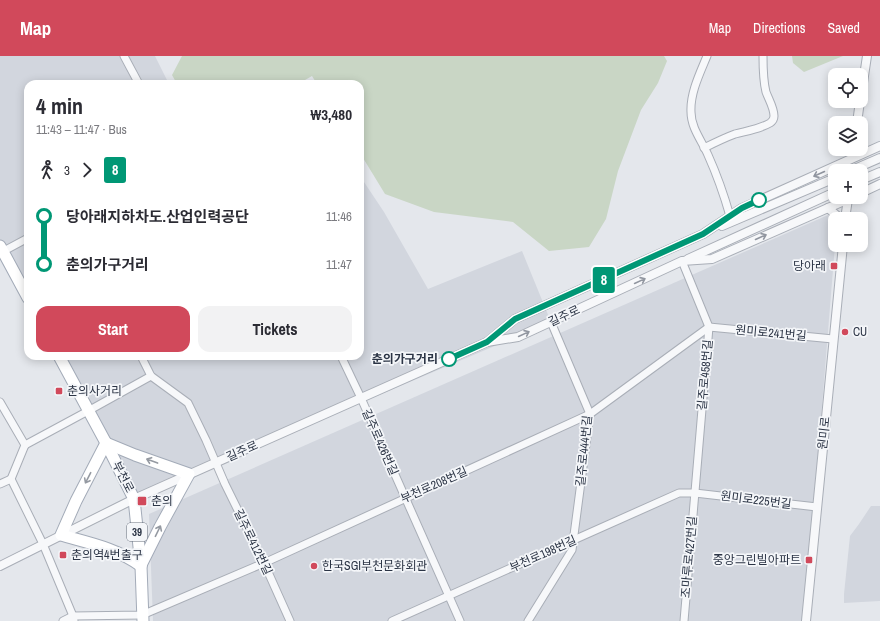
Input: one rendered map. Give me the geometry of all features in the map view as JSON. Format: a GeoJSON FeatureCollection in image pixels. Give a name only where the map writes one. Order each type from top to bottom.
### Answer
{"type":"FeatureCollection","features":[{"type":"Feature","properties":{"kind":"main road"},"geometry":{"type":"LineString","coordinates":[[1,250],[24,291]]}},
{"type":"Feature","properties":{"kind":"main road","name":"부천로"},"geometry":{"type":"LineString","coordinates":[[61,360],[134,498],[141,566],[142,618]]}},
{"type":"Feature","properties":{"kind":"main road"},"geometry":{"type":"LineString","coordinates":[[106,444],[189,474],[141,566],[130,559],[104,547],[61,535],[76,501],[106,444]]}},
{"type":"Feature","properties":{"kind":"street"},"geometry":{"type":"LineString","coordinates":[[124,56],[137,80]]}},
{"type":"Feature","properties":{"kind":"street"},"geometry":{"type":"LineString","coordinates":[[707,56],[695,88],[691,104],[691,112],[694,128],[716,174],[730,216]]}},
{"type":"Feature","properties":{"kind":"street"},"geometry":{"type":"LineString","coordinates":[[704,148],[733,135],[764,126],[773,120],[774,113],[766,92],[764,81],[763,56]]}},
{"type":"Feature","properties":{"kind":"street"},"geometry":{"type":"LineString","coordinates":[[865,68],[867,56]]}},
{"type":"Feature","properties":{"kind":"street","name":"길주로"},"geometry":{"type":"LineString","coordinates":[[703,234],[742,208],[880,146]]}},
{"type":"Feature","properties":{"kind":"street"},"geometry":{"type":"LineString","coordinates":[[851,156],[851,160]]}},
{"type":"Feature","properties":{"kind":"street"},"geometry":{"type":"LineString","coordinates":[[866,164],[880,158]]}},
{"type":"Feature","properties":{"kind":"street"},"geometry":{"type":"LineString","coordinates":[[868,177],[880,172]]}},
{"type":"Feature","properties":{"kind":"street","name":"길주로"},"geometry":{"type":"LineString","coordinates":[[487,342],[515,319],[703,234],[828,181]]}},
{"type":"Feature","properties":{"kind":"street"},"geometry":{"type":"LineString","coordinates":[[868,190],[880,184]]}},
{"type":"Feature","properties":{"kind":"street","name":"길주로"},"geometry":{"type":"LineString","coordinates":[[0,566],[134,498],[487,342],[518,336],[551,322],[828,195]]}},
{"type":"Feature","properties":{"kind":"street","name":"길주로"},"geometry":{"type":"LineString","coordinates":[[682,261],[712,259],[837,204]]}},
{"type":"Feature","properties":{"kind":"street"},"geometry":{"type":"LineString","coordinates":[[828,208],[833,212]]}},
{"type":"Feature","properties":{"kind":"street"},"geometry":{"type":"LineString","coordinates":[[1,250],[24,240]]}},
{"type":"Feature","properties":{"kind":"street","name":"원미로"},"geometry":{"type":"LineString","coordinates":[[806,621],[842,252]]}},
{"type":"Feature","properties":{"kind":"street","name":"길주로458번길"},"geometry":{"type":"LineString","coordinates":[[682,261],[709,327],[695,493]]}},
{"type":"Feature","properties":{"kind":"street"},"geometry":{"type":"LineString","coordinates":[[560,299],[554,306],[554,311],[556,314],[566,314]]}},
{"type":"Feature","properties":{"kind":"street","name":"길주로444번길"},"geometry":{"type":"LineString","coordinates":[[528,621],[572,550],[590,414],[551,322]]}},
{"type":"Feature","properties":{"kind":"street","name":"원미로241번길"},"geometry":{"type":"LineString","coordinates":[[709,327],[833,339]]}},
{"type":"Feature","properties":{"kind":"street","name":"부천로208번길"},"geometry":{"type":"LineString","coordinates":[[142,618],[590,414],[709,327]]}},
{"type":"Feature","properties":{"kind":"street"},"geometry":{"type":"LineString","coordinates":[[0,484],[11,479],[25,445],[151,376],[143,360]]}},
{"type":"Feature","properties":{"kind":"street","name":"길주로426번길"},"geometry":{"type":"LineString","coordinates":[[343,360],[460,621]]}},
{"type":"Feature","properties":{"kind":"street","name":"길주로412번길"},"geometry":{"type":"LineString","coordinates":[[151,376],[188,402],[290,621]]}},
{"type":"Feature","properties":{"kind":"street"},"geometry":{"type":"LineString","coordinates":[[0,402],[2,412],[25,445]]}},
{"type":"Feature","properties":{"kind":"street"},"geometry":{"type":"LineString","coordinates":[[11,479],[43,544],[74,619]]}},
{"type":"Feature","properties":{"kind":"street","name":"부천로198번길"},"geometry":{"type":"LineString","coordinates":[[392,621],[679,493],[695,493]]}},
{"type":"Feature","properties":{"kind":"street","name":"원미로225번길"},"geometry":{"type":"LineString","coordinates":[[695,493],[816,507]]}},
{"type":"Feature","properties":{"kind":"street","name":"조마루로427번길"},"geometry":{"type":"LineString","coordinates":[[684,621],[695,493]]}},
{"type":"Feature","properties":{"kind":"street"},"geometry":{"type":"LineString","coordinates":[[63,621],[74,619],[142,618]]}},
{"type":"Feature","properties":{"kind":"shaded area"},"geometry":{"type":"Polygon","coordinates":[[[0,56],[155,56],[167,80],[24,80],[24,291],[0,246],[0,56]]]}},
{"type":"Feature","properties":{"kind":"shaded area"},"geometry":{"type":"Polygon","coordinates":[[[364,182],[384,212],[428,289],[522,251],[551,322],[134,499],[60,360],[364,360],[364,182]]]}},
{"type":"Feature","properties":{"kind":"shaded area"},"geometry":{"type":"Polygon","coordinates":[[[828,215],[828,252],[834,252],[820,431],[802,621],[153,621],[149,514],[828,215]]]}},
{"type":"Feature","properties":{"kind":"shaded area"},"geometry":{"type":"Polygon","coordinates":[[[871,506],[880,506],[880,601],[844,603],[850,536],[871,506]]]}},
{"type":"Feature","properties":{"kind":"green space"},"geometry":{"type":"Polygon","coordinates":[[[182,56],[664,56],[667,61],[658,83],[641,110],[618,171],[606,219],[589,247],[549,251],[513,222],[434,212],[385,194],[364,160],[364,80],[314,80],[312,76],[305,80],[175,80],[172,75],[182,56]]]}},
{"type":"Feature","properties":{"kind":"green space"},"geometry":{"type":"Polygon","coordinates":[[[792,56],[843,56],[804,72],[793,63],[792,56]]]}},
{"type":"Feature","properties":{"kind":"bus line","name":"8"},"geometry":{"type":"LineString","coordinates":[[449,359],[487,342],[515,319],[703,234],[742,208],[759,200]]}},
{"type":"Feature","properties":{"kind":"place","name":"당아래"},"geometry":{"type":"Point","coordinates":[834,266]}},
{"type":"Feature","properties":{"kind":"place","name":"CU"},"geometry":{"type":"Point","coordinates":[845,332]}},
{"type":"Feature","properties":{"kind":"place","name":"춘의가구거리"},"geometry":{"type":"Point","coordinates":[449,359]}},
{"type":"Feature","properties":{"kind":"place","name":"춘의사거리"},"geometry":{"type":"Point","coordinates":[59,391]}},
{"type":"Feature","properties":{"kind":"place","name":"춘의"},"geometry":{"type":"Point","coordinates":[142,501]}},
{"type":"Feature","properties":{"kind":"place","name":"춘의역4번출구"},"geometry":{"type":"Point","coordinates":[63,555]}},
{"type":"Feature","properties":{"kind":"place","name":"중앙그린빌아파트"},"geometry":{"type":"Point","coordinates":[809,560]}},
{"type":"Feature","properties":{"kind":"place","name":"한국SGI부천문화회관"},"geometry":{"type":"Point","coordinates":[314,566]}}]}
